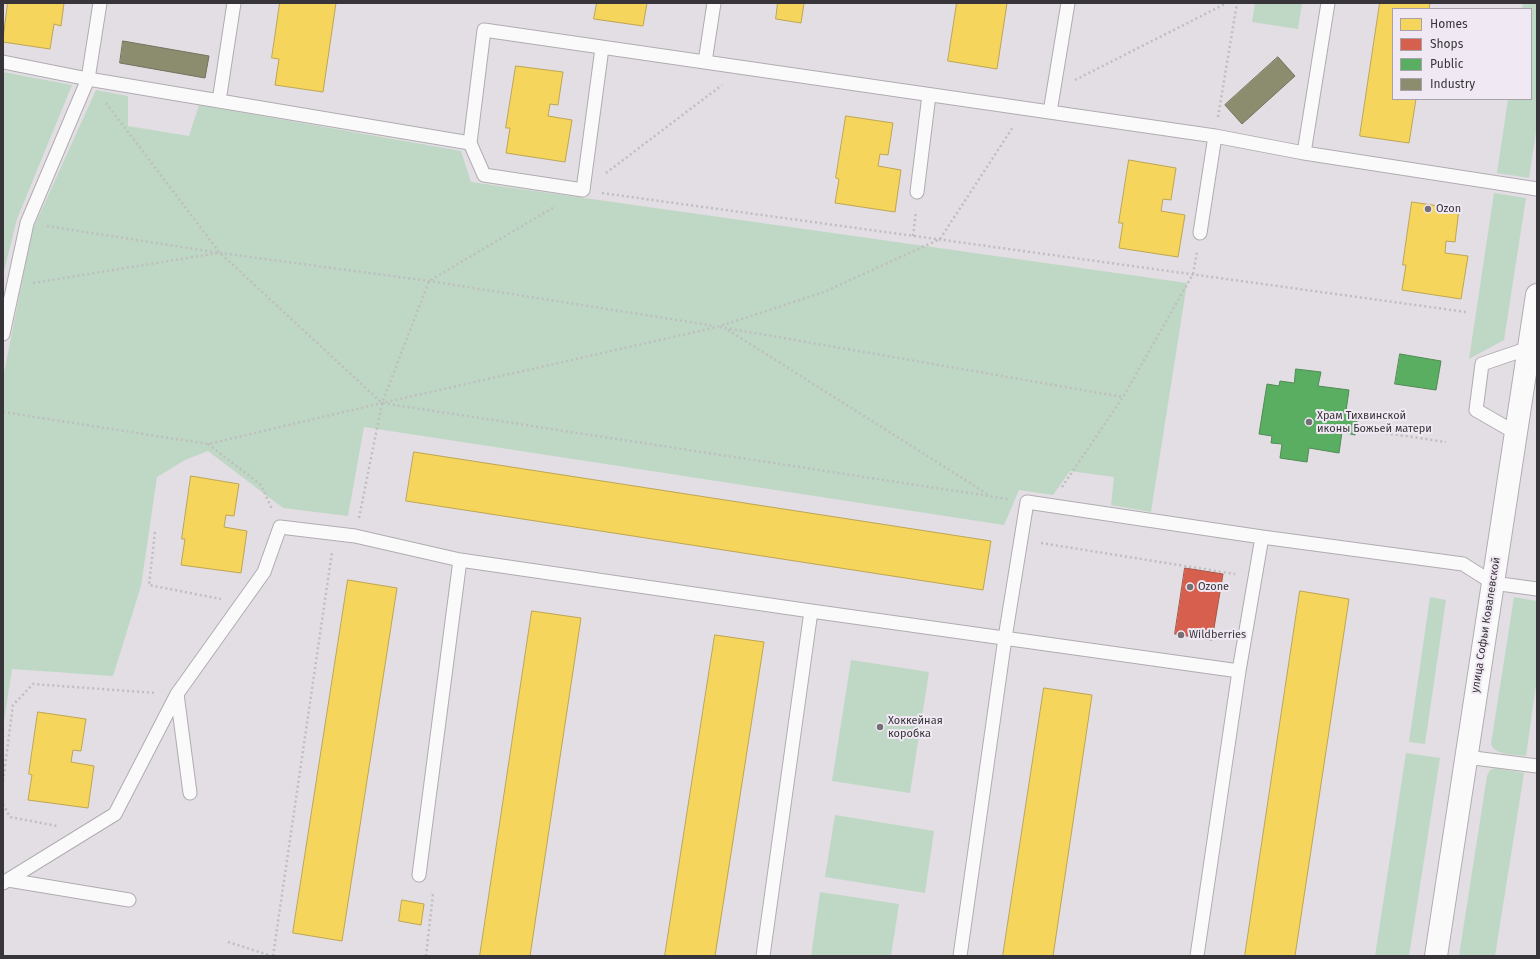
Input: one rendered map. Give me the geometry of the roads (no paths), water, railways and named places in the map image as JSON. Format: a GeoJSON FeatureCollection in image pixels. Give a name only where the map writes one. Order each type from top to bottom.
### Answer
{"type":"FeatureCollection","features":[{"type":"Feature","properties":{"kind":"street","name":"улица Софьи Ковалевской"},"geometry":{"type":"LineString","coordinates":[[1436,956],[1516,433],[1531,375],[1529,348],[1537,295]]}},
{"type":"Feature","properties":{"kind":"lane"},"geometry":{"type":"LineString","coordinates":[[3,334],[8,286],[27,223],[88,79],[100,3]]}},
{"type":"Feature","properties":{"kind":"lane"},"geometry":{"type":"LineString","coordinates":[[219,101],[234,3]]}},
{"type":"Feature","properties":{"kind":"lane"},"geometry":{"type":"LineString","coordinates":[[705,62],[714,3]]}},
{"type":"Feature","properties":{"kind":"lane"},"geometry":{"type":"LineString","coordinates":[[1050,112],[1068,3]]}},
{"type":"Feature","properties":{"kind":"lane"},"geometry":{"type":"LineString","coordinates":[[1304,153],[1328,3]]}},
{"type":"Feature","properties":{"kind":"lane"},"geometry":{"type":"LineString","coordinates":[[602,48],[583,190],[484,175],[470,143],[484,30],[1215,136],[1304,153],[1537,189]]}},
{"type":"Feature","properties":{"kind":"lane"},"geometry":{"type":"LineString","coordinates":[[3,62],[88,79],[470,143]]}},
{"type":"Feature","properties":{"kind":"lane"},"geometry":{"type":"LineString","coordinates":[[917,192],[929,95]]}},
{"type":"Feature","properties":{"kind":"lane"},"geometry":{"type":"LineString","coordinates":[[1200,233],[1215,136]]}},
{"type":"Feature","properties":{"kind":"lane"},"geometry":{"type":"LineString","coordinates":[[1516,433],[1476,410],[1482,364],[1529,348]]}},
{"type":"Feature","properties":{"kind":"lane"},"geometry":{"type":"LineString","coordinates":[[960,956],[1005,638],[1027,502],[1050,504],[1262,537],[1463,564],[1493,583],[1537,589]]}},
{"type":"Feature","properties":{"kind":"lane"},"geometry":{"type":"LineString","coordinates":[[6,881],[115,814],[176,694],[264,572],[280,527],[355,536],[460,560],[1239,671]]}},
{"type":"Feature","properties":{"kind":"lane"},"geometry":{"type":"LineString","coordinates":[[1197,956],[1239,671],[1262,537]]}},
{"type":"Feature","properties":{"kind":"lane"},"geometry":{"type":"LineString","coordinates":[[419,875],[460,560]]}},
{"type":"Feature","properties":{"kind":"lane"},"geometry":{"type":"LineString","coordinates":[[763,956],[811,611]]}},
{"type":"Feature","properties":{"kind":"lane"},"geometry":{"type":"LineString","coordinates":[[176,694],[190,793]]}},
{"type":"Feature","properties":{"kind":"lane"},"geometry":{"type":"LineString","coordinates":[[1466,757],[1537,766]]}},
{"type":"Feature","properties":{"kind":"lane"},"geometry":{"type":"LineString","coordinates":[[6,881],[129,900]]}},
{"type":"Feature","properties":{"kind":"place","name":"Ozon"},"geometry":{"type":"Point","coordinates":[1428,209]}},
{"type":"Feature","properties":{"kind":"place","name":"Храм Тихвинской иконы Божьей матери"},"geometry":{"type":"Point","coordinates":[1309,422]}},
{"type":"Feature","properties":{"kind":"place","name":"Ozone"},"geometry":{"type":"Point","coordinates":[1190,587]}},
{"type":"Feature","properties":{"kind":"place","name":"Wildberries"},"geometry":{"type":"Point","coordinates":[1181,635]}},
{"type":"Feature","properties":{"kind":"place","name":"Хоккейная коробка"},"geometry":{"type":"Point","coordinates":[880,727]}}]}
